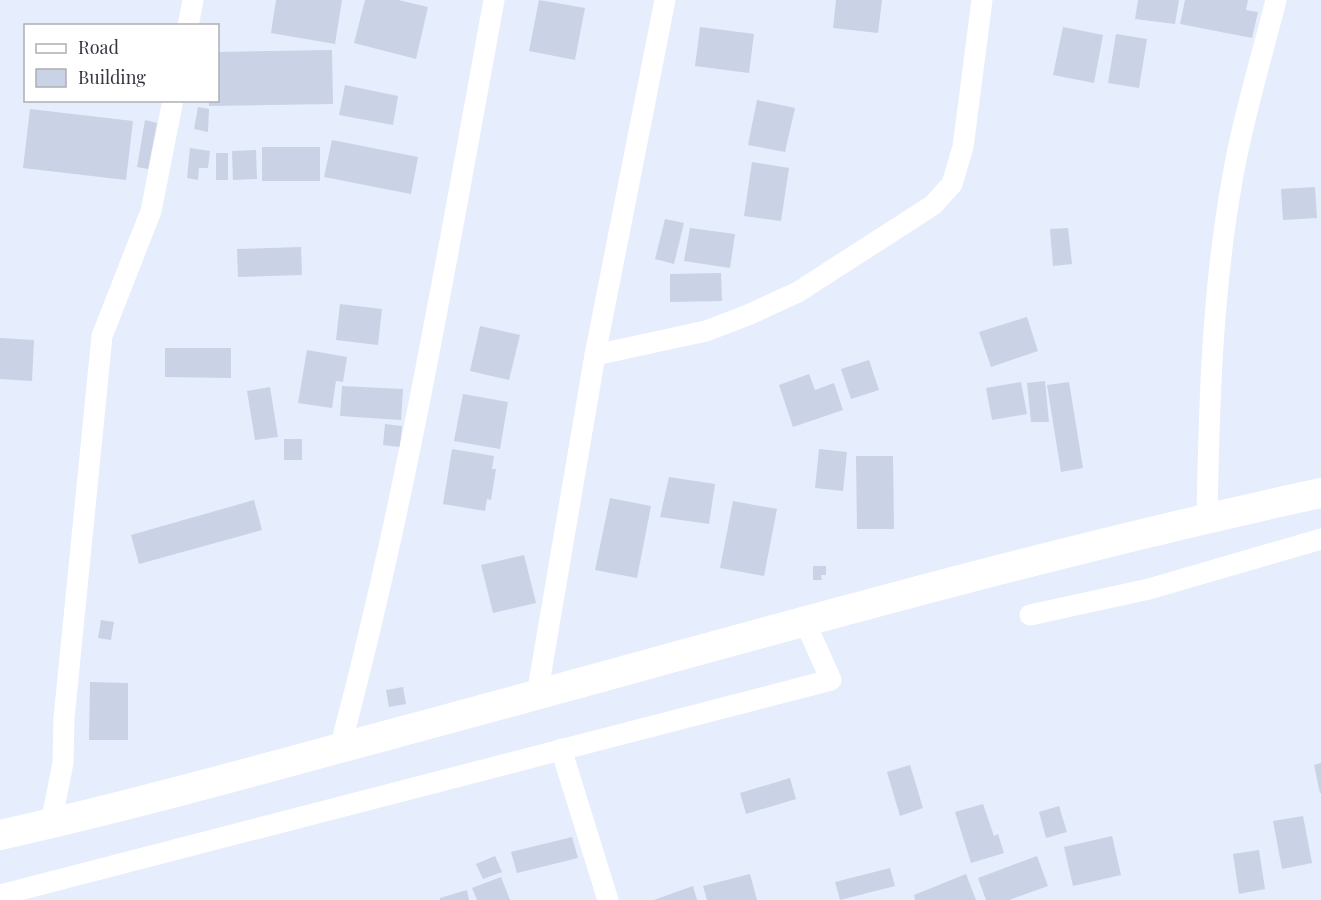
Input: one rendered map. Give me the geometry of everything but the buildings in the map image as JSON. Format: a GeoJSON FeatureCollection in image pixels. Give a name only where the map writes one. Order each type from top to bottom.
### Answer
{"type":"FeatureCollection","features":[{"type":"Feature","properties":{"kind":"street"},"geometry":{"type":"LineString","coordinates":[[188,24],[193,0]]}},
{"type":"Feature","properties":{"kind":"street"},"geometry":{"type":"LineString","coordinates":[[340,748],[373,626],[409,462],[494,0]]}},
{"type":"Feature","properties":{"kind":"street"},"geometry":{"type":"LineString","coordinates":[[537,695],[595,355],[665,0]]}},
{"type":"Feature","properties":{"kind":"street"},"geometry":{"type":"LineString","coordinates":[[595,355],[706,331],[748,315],[798,292],[933,205],[952,184],[963,147],[982,0]]}},
{"type":"Feature","properties":{"kind":"street"},"geometry":{"type":"LineString","coordinates":[[1207,517],[1211,351],[1219,266],[1232,179],[1276,0]]}},
{"type":"Feature","properties":{"kind":"street"},"geometry":{"type":"LineString","coordinates":[[51,823],[63,763],[65,707],[102,336],[151,211],[173,102]]}},
{"type":"Feature","properties":{"kind":"street"},"geometry":{"type":"LineString","coordinates":[[0,835],[340,748],[805,622],[1207,517],[1321,493]]}},
{"type":"Feature","properties":{"kind":"street"},"geometry":{"type":"LineString","coordinates":[[1030,615],[1149,589],[1321,539]]}},
{"type":"Feature","properties":{"kind":"street"},"geometry":{"type":"LineString","coordinates":[[0,895],[831,680],[805,622]]}},
{"type":"Feature","properties":{"kind":"street"},"geometry":{"type":"LineString","coordinates":[[561,749],[608,900]]}}]}
